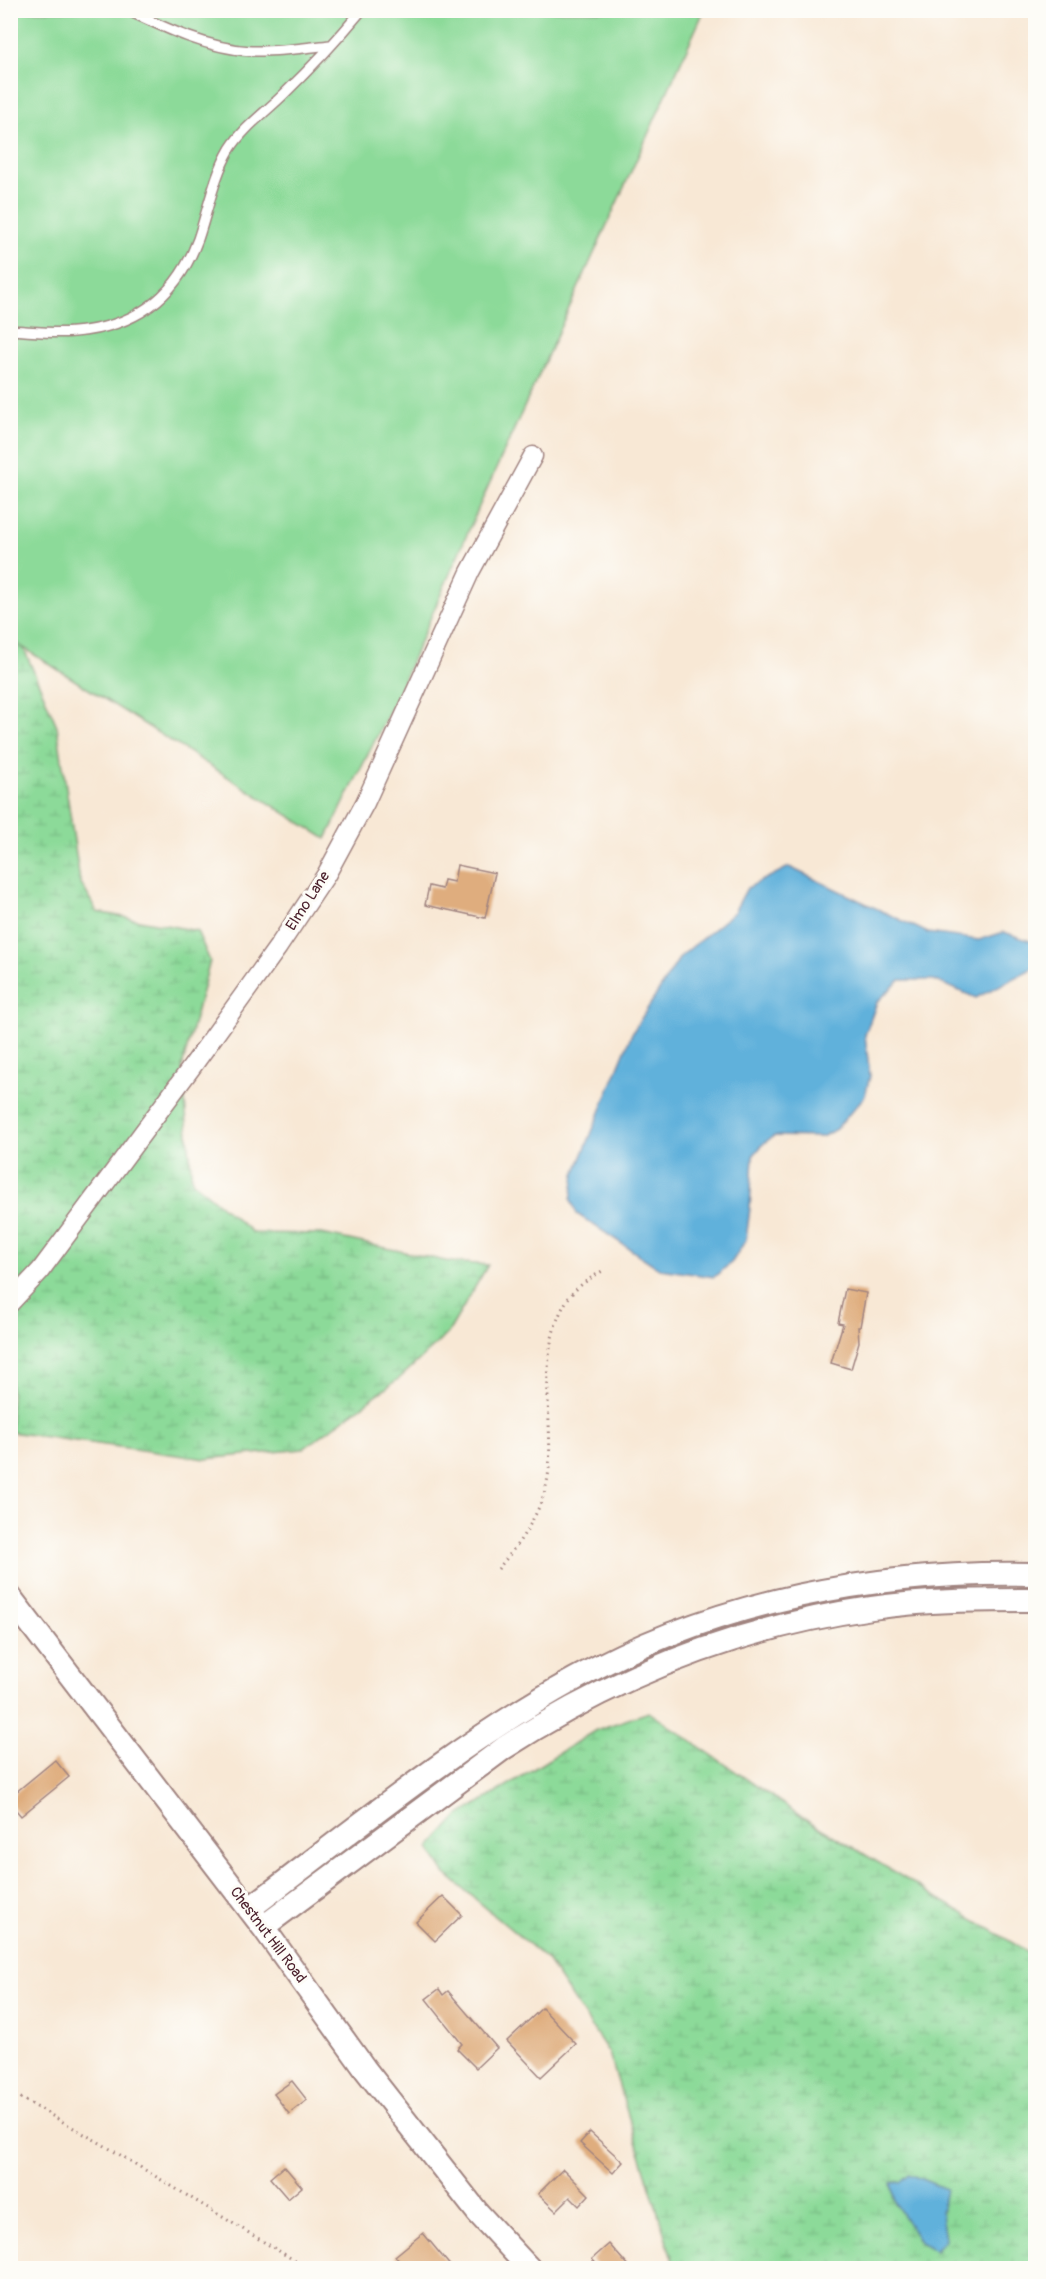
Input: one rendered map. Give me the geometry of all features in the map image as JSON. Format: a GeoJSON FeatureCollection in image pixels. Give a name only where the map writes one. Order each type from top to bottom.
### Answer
{"type":"FeatureCollection","features":[{"type":"Feature","properties":{"kind":"street","name":"Elmo Lane"},"geometry":{"type":"LineString","coordinates":[[10,1303],[40,1271],[191,1068],[278,947],[326,875],[365,803],[470,572],[533,456]]}},
{"type":"Feature","properties":{"kind":"street"},"geometry":{"type":"LineString","coordinates":[[256,1918],[495,1727],[578,1677],[624,1655],[681,1631],[726,1616],[824,1590],[866,1582],[938,1575],[1035,1574]]}},
{"type":"Feature","properties":{"kind":"street","name":"Chestnut Hill Road"},"geometry":{"type":"LineString","coordinates":[[10,1598],[256,1918],[365,2069],[478,2212],[529,2268]]}},
{"type":"Feature","properties":{"kind":"street"},"geometry":{"type":"LineString","coordinates":[[256,1918],[541,1724],[598,1693],[651,1669],[737,1638],[823,1616],[873,1607],[922,1602],[1035,1600]]}},
{"type":"Feature","properties":{"kind":"lane"},"geometry":{"type":"LineString","coordinates":[[127,10],[169,29],[214,44],[250,51],[293,50],[331,45]]}},
{"type":"Feature","properties":{"kind":"lane"},"geometry":{"type":"LineString","coordinates":[[10,330],[73,332],[98,329],[139,313],[169,291],[192,256],[214,187],[230,149],[244,131],[285,93],[362,10]]}},
{"type":"Feature","properties":{"kind":"path"},"geometry":{"type":"LineString","coordinates":[[498,1569],[534,1520],[549,1470],[549,1364],[554,1329],[566,1301],[585,1281],[604,1270]]}},
{"type":"Feature","properties":{"kind":"path"},"geometry":{"type":"LineString","coordinates":[[10,2092],[102,2144],[308,2268]]}},
{"type":"Feature","properties":{"kind":"green space"},"geometry":{"type":"Polygon","coordinates":[[[10,11],[704,11],[482,500],[392,706],[326,839],[11,640],[10,11]]]}},
{"type":"Feature","properties":{"kind":"green space"},"geometry":{"type":"Polygon","coordinates":[[[10,627],[18,635],[57,726],[80,881],[97,912],[197,931],[210,961],[182,1067],[192,1181],[253,1233],[322,1234],[450,1262],[488,1265],[448,1333],[401,1377],[303,1449],[206,1459],[11,1432],[10,627]]]}},
{"type":"Feature","properties":{"kind":"green space"},"geometry":{"type":"Polygon","coordinates":[[[649,1712],[802,1817],[1035,1956],[1035,2268],[675,2268],[609,2053],[547,1960],[445,1873],[429,1848],[457,1817],[596,1730],[649,1712]]]}},
{"type":"Feature","properties":{"kind":"water"},"geometry":{"type":"Polygon","coordinates":[[[789,867],[928,933],[979,940],[1004,932],[1033,942],[1035,967],[976,998],[934,980],[900,980],[877,1002],[865,1035],[870,1076],[865,1096],[836,1129],[822,1137],[774,1136],[764,1143],[753,1156],[746,1240],[732,1262],[714,1277],[660,1269],[577,1214],[571,1200],[575,1174],[632,1033],[680,957],[734,912],[747,888],[789,867]]]}},
{"type":"Feature","properties":{"kind":"water"},"geometry":{"type":"Polygon","coordinates":[[[909,2174],[946,2189],[941,2214],[945,2239],[935,2250],[920,2242],[895,2203],[891,2183],[900,2182],[909,2174]]]}},
{"type":"Feature","properties":{"kind":"building"},"geometry":{"type":"Polygon","coordinates":[[[457,865],[495,873],[485,918],[425,905],[429,886],[442,889],[444,880],[454,882],[457,865]]]}},
{"type":"Feature","properties":{"kind":"building"},"geometry":{"type":"Polygon","coordinates":[[[845,1289],[866,1293],[860,1327],[858,1327],[859,1342],[851,1369],[831,1363],[843,1324],[838,1323],[845,1289]]]}},
{"type":"Feature","properties":{"kind":"building"},"geometry":{"type":"Polygon","coordinates":[[[55,1760],[69,1777],[21,1816],[10,1803],[10,1797],[55,1760]]]}},
{"type":"Feature","properties":{"kind":"building"},"geometry":{"type":"Polygon","coordinates":[[[443,1896],[462,1915],[435,1941],[416,1922],[443,1896]]]}},
{"type":"Feature","properties":{"kind":"building"},"geometry":{"type":"Polygon","coordinates":[[[439,1989],[443,1995],[448,1991],[497,2048],[476,2068],[457,2049],[462,2044],[426,1999],[439,1989]]]}},
{"type":"Feature","properties":{"kind":"building"},"geometry":{"type":"Polygon","coordinates":[[[542,2008],[576,2044],[541,2077],[507,2041],[542,2008]]]}},
{"type":"Feature","properties":{"kind":"building"},"geometry":{"type":"Polygon","coordinates":[[[292,2081],[307,2100],[289,2114],[274,2094],[292,2081]]]}},
{"type":"Feature","properties":{"kind":"building"},"geometry":{"type":"Polygon","coordinates":[[[590,2132],[623,2162],[613,2173],[580,2143],[590,2132]]]}},
{"type":"Feature","properties":{"kind":"building"},"geometry":{"type":"Polygon","coordinates":[[[284,2166],[302,2187],[288,2199],[270,2178],[284,2166]]]}},
{"type":"Feature","properties":{"kind":"building"},"geometry":{"type":"Polygon","coordinates":[[[563,2169],[589,2195],[579,2206],[570,2197],[556,2211],[538,2194],[563,2169]]]}},
{"type":"Feature","properties":{"kind":"building"},"geometry":{"type":"Polygon","coordinates":[[[423,2233],[452,2268],[405,2268],[395,2256],[423,2233]]]}},
{"type":"Feature","properties":{"kind":"building"},"geometry":{"type":"Polygon","coordinates":[[[609,2244],[630,2268],[600,2268],[592,2259],[609,2244]]]}}]}
